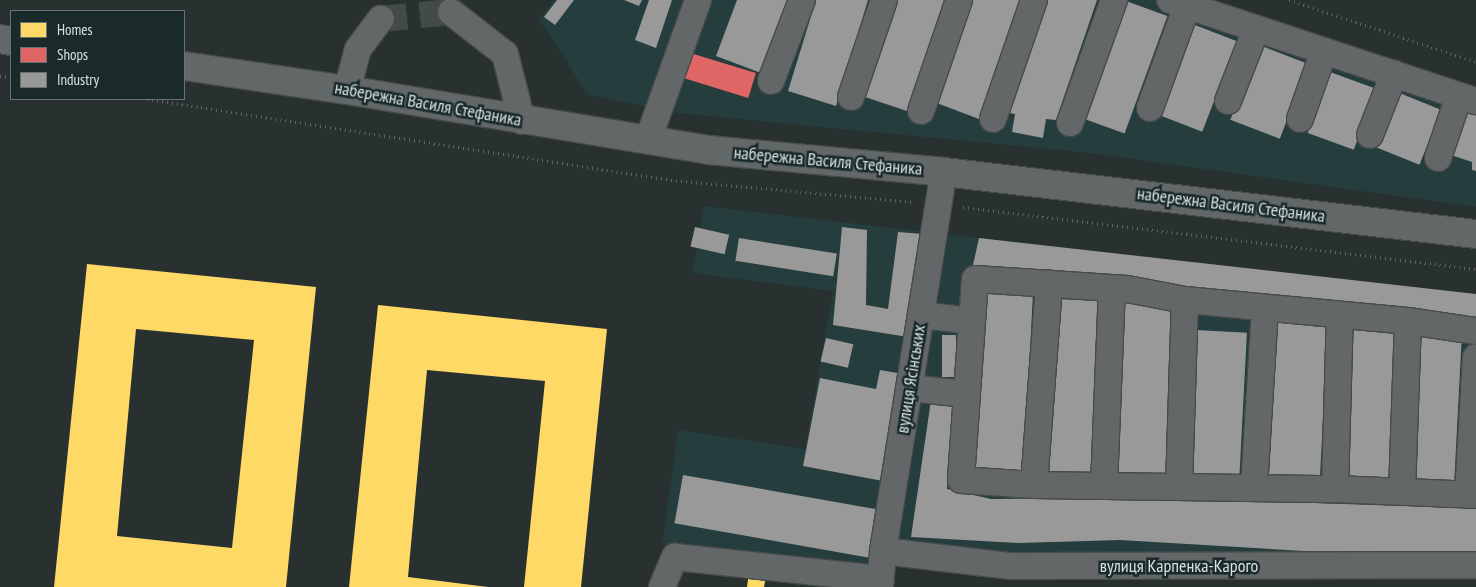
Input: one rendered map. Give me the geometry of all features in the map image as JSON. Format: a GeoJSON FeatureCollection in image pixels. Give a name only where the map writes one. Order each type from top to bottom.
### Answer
{"type":"FeatureCollection","features":[{"type":"Feature","properties":{"kind":"main road","name":"набережна Василя Стефаника"},"geometry":{"type":"LineString","coordinates":[[185,66],[347,90],[522,121],[709,150],[944,172],[1476,234]]}},
{"type":"Feature","properties":{"kind":"street"},"geometry":{"type":"LineString","coordinates":[[648,140],[698,0]]}},
{"type":"Feature","properties":{"kind":"street"},"geometry":{"type":"LineString","coordinates":[[771,81],[802,0]]}},
{"type":"Feature","properties":{"kind":"street"},"geometry":{"type":"LineString","coordinates":[[850,98],[884,0]]}},
{"type":"Feature","properties":{"kind":"street"},"geometry":{"type":"LineString","coordinates":[[921,111],[959,0]]}},
{"type":"Feature","properties":{"kind":"street"},"geometry":{"type":"LineString","coordinates":[[993,119],[1034,0]]}},
{"type":"Feature","properties":{"kind":"street"},"geometry":{"type":"LineString","coordinates":[[1070,123],[1114,0]]}},
{"type":"Feature","properties":{"kind":"street"},"geometry":{"type":"LineString","coordinates":[[1150,108],[1179,3],[1468,98],[1438,158]]}},
{"type":"Feature","properties":{"kind":"street"},"geometry":{"type":"LineString","coordinates":[[451,12],[505,54],[522,121]]}},
{"type":"Feature","properties":{"kind":"street"},"geometry":{"type":"LineString","coordinates":[[347,90],[358,49],[381,19]]}},
{"type":"Feature","properties":{"kind":"street"},"geometry":{"type":"LineString","coordinates":[[1228,101],[1256,29]]}},
{"type":"Feature","properties":{"kind":"street"},"geometry":{"type":"LineString","coordinates":[[1300,118],[1324,51]]}},
{"type":"Feature","properties":{"kind":"street"},"geometry":{"type":"LineString","coordinates":[[1370,135],[1394,74]]}},
{"type":"Feature","properties":{"kind":"street","name":"вулиця Ясінських"},"geometry":{"type":"LineString","coordinates":[[880,583],[883,551],[944,172]]}},
{"type":"Feature","properties":{"kind":"street"},"geometry":{"type":"LineString","coordinates":[[1476,331],[1408,321],[1185,300],[1127,289],[976,279],[971,321],[962,480],[1034,486],[1335,489],[1472,495],[1476,356]]}},
{"type":"Feature","properties":{"kind":"street"},"geometry":{"type":"LineString","coordinates":[[1034,486],[1048,284]]}},
{"type":"Feature","properties":{"kind":"street"},"geometry":{"type":"LineString","coordinates":[[1104,486],[1112,289]]}},
{"type":"Feature","properties":{"kind":"street"},"geometry":{"type":"LineString","coordinates":[[1179,487],[1185,300]]}},
{"type":"Feature","properties":{"kind":"street"},"geometry":{"type":"LineString","coordinates":[[1254,488],[1265,308]]}},
{"type":"Feature","properties":{"kind":"street"},"geometry":{"type":"LineString","coordinates":[[921,315],[971,321]]}},
{"type":"Feature","properties":{"kind":"street"},"geometry":{"type":"LineString","coordinates":[[1335,489],[1340,315]]}},
{"type":"Feature","properties":{"kind":"street"},"geometry":{"type":"LineString","coordinates":[[1402,492],[1408,321]]}},
{"type":"Feature","properties":{"kind":"street"},"geometry":{"type":"LineString","coordinates":[[909,388],[966,394]]}},
{"type":"Feature","properties":{"kind":"street","name":"вулиця Карпенка-Карого"},"geometry":{"type":"LineString","coordinates":[[883,551],[1011,566],[1476,565]]}},
{"type":"Feature","properties":{"kind":"street"},"geometry":{"type":"LineString","coordinates":[[662,587],[675,557],[880,583]]}},
{"type":"Feature","properties":{"kind":"path"},"geometry":{"type":"LineString","coordinates":[[1289,0],[1476,62]]}},
{"type":"Feature","properties":{"kind":"path"},"geometry":{"type":"LineString","coordinates":[[153,100],[671,180],[939,204],[1476,269]]}},
{"type":"Feature","properties":{"kind":"shaded area"},"geometry":{"type":"Polygon","coordinates":[[[554,0],[1199,0],[1476,91],[1476,207],[1090,153],[677,113],[588,95],[539,19],[554,0]]]}},
{"type":"Feature","properties":{"kind":"shaded area"},"geometry":{"type":"Polygon","coordinates":[[[704,206],[1476,296],[1476,555],[1007,554],[896,545],[871,573],[662,545],[678,430],[805,449],[833,291],[692,273],[704,206]]]}},
{"type":"Feature","properties":{"kind":"building: Homes"},"geometry":{"type":"Polygon","coordinates":[[[87,264],[316,287],[286,587],[54,587],[87,264]],[[136,329],[117,536],[232,548],[254,340],[136,329]]]}},
{"type":"Feature","properties":{"kind":"building: Homes"},"geometry":{"type":"Polygon","coordinates":[[[378,305],[607,329],[581,587],[524,587],[545,381],[427,370],[408,577],[488,587],[349,587],[378,305]]]}},
{"type":"Feature","properties":{"kind":"building: Homes"},"geometry":{"type":"Polygon","coordinates":[[[749,573],[766,576],[764,587],[747,587],[749,573]]]}},
{"type":"Feature","properties":{"kind":"building: Shops"},"geometry":{"type":"Polygon","coordinates":[[[687,52],[756,73],[748,98],[679,77],[687,52]]]}},
{"type":"Feature","properties":{"kind":"building: Industry"},"geometry":{"type":"Polygon","coordinates":[[[557,0],[574,0],[555,25],[544,17],[557,0]]]}},
{"type":"Feature","properties":{"kind":"building: Industry"},"geometry":{"type":"Polygon","coordinates":[[[624,0],[642,0],[639,6],[624,0]]]}},
{"type":"Feature","properties":{"kind":"building: Industry"},"geometry":{"type":"Polygon","coordinates":[[[649,0],[672,0],[656,48],[635,40],[649,0]]]}},
{"type":"Feature","properties":{"kind":"building: Industry"},"geometry":{"type":"Polygon","coordinates":[[[737,0],[789,0],[761,73],[716,56],[737,0]]]}},
{"type":"Feature","properties":{"kind":"building: Industry"},"geometry":{"type":"Polygon","coordinates":[[[816,0],[868,0],[836,106],[788,91],[816,0]]]}},
{"type":"Feature","properties":{"kind":"building: Industry"},"geometry":{"type":"Polygon","coordinates":[[[894,0],[944,0],[910,112],[865,97],[894,0]]]}},
{"type":"Feature","properties":{"kind":"building: Industry"},"geometry":{"type":"Polygon","coordinates":[[[969,0],[1021,0],[979,119],[934,102],[969,0]]]}},
{"type":"Feature","properties":{"kind":"building: Industry"},"geometry":{"type":"Polygon","coordinates":[[[1045,0],[1097,0],[1056,120],[1046,119],[1043,138],[1012,132],[1015,114],[1003,112],[1045,0]]]}},
{"type":"Feature","properties":{"kind":"building: Industry"},"geometry":{"type":"Polygon","coordinates":[[[1126,1],[1167,16],[1125,134],[1083,118],[1126,1]]]}},
{"type":"Feature","properties":{"kind":"building: Industry"},"geometry":{"type":"Polygon","coordinates":[[[1195,25],[1237,41],[1202,132],[1160,116],[1195,25]]]}},
{"type":"Feature","properties":{"kind":"building: Industry"},"geometry":{"type":"Polygon","coordinates":[[[1259,45],[1308,64],[1280,139],[1230,120],[1259,45]]]}},
{"type":"Feature","properties":{"kind":"building: Industry"},"geometry":{"type":"Polygon","coordinates":[[[1330,72],[1376,89],[1354,150],[1308,133],[1330,72]]]}},
{"type":"Feature","properties":{"kind":"building: Industry"},"geometry":{"type":"Polygon","coordinates":[[[1397,92],[1442,110],[1419,165],[1375,147],[1397,92]]]}},
{"type":"Feature","properties":{"kind":"building: Industry"},"geometry":{"type":"Polygon","coordinates":[[[1465,110],[1476,114],[1476,171],[1472,170],[1472,162],[1451,155],[1465,110]]]}},
{"type":"Feature","properties":{"kind":"building: Industry"},"geometry":{"type":"Polygon","coordinates":[[[695,227],[729,235],[725,254],[691,246],[695,227]]]}},
{"type":"Feature","properties":{"kind":"building: Industry"},"geometry":{"type":"Polygon","coordinates":[[[842,227],[867,230],[866,305],[888,309],[898,232],[923,234],[908,337],[833,325],[842,227]]]}},
{"type":"Feature","properties":{"kind":"building: Industry"},"geometry":{"type":"Polygon","coordinates":[[[739,238],[837,253],[833,276],[735,261],[739,238]]]}},
{"type":"Feature","properties":{"kind":"building: Industry"},"geometry":{"type":"Polygon","coordinates":[[[979,238],[1476,294],[1476,317],[973,265],[979,238]]]}},
{"type":"Feature","properties":{"kind":"building: Industry"},"geometry":{"type":"Polygon","coordinates":[[[980,292],[1033,295],[1023,476],[971,473],[980,292]]]}},
{"type":"Feature","properties":{"kind":"building: Industry"},"geometry":{"type":"Polygon","coordinates":[[[1055,299],[1101,301],[1095,475],[1049,474],[1055,299]]]}},
{"type":"Feature","properties":{"kind":"building: Industry"},"geometry":{"type":"Polygon","coordinates":[[[1122,299],[1172,301],[1166,478],[1116,476],[1122,299]]]}},
{"type":"Feature","properties":{"kind":"building: Industry"},"geometry":{"type":"Polygon","coordinates":[[[1277,322],[1328,325],[1320,481],[1269,479],[1277,322]]]}},
{"type":"Feature","properties":{"kind":"building: Industry"},"geometry":{"type":"Polygon","coordinates":[[[1196,330],[1247,333],[1239,475],[1189,473],[1196,330]]]}},
{"type":"Feature","properties":{"kind":"building: Industry"},"geometry":{"type":"Polygon","coordinates":[[[1350,330],[1394,331],[1391,482],[1347,481],[1350,330]]]}},
{"type":"Feature","properties":{"kind":"building: Industry"},"geometry":{"type":"Polygon","coordinates":[[[1420,332],[1462,334],[1454,488],[1412,486],[1420,332]]]}},
{"type":"Feature","properties":{"kind":"building: Industry"},"geometry":{"type":"Polygon","coordinates":[[[942,335],[956,335],[956,377],[942,377],[942,335]]]}},
{"type":"Feature","properties":{"kind":"building: Industry"},"geometry":{"type":"Polygon","coordinates":[[[826,338],[853,344],[848,368],[821,361],[826,338]]]}},
{"type":"Feature","properties":{"kind":"building: Industry"},"geometry":{"type":"Polygon","coordinates":[[[880,370],[903,374],[883,481],[803,466],[820,378],[876,389],[880,370]]]}},
{"type":"Feature","properties":{"kind":"building: Industry"},"geometry":{"type":"Polygon","coordinates":[[[931,400],[955,404],[947,489],[991,499],[1142,497],[1402,506],[1476,505],[1476,552],[1337,553],[1120,540],[1019,543],[911,537],[931,400]]]}},
{"type":"Feature","properties":{"kind":"building: Industry"},"geometry":{"type":"Polygon","coordinates":[[[683,475],[878,509],[869,558],[674,523],[683,475]]]}},
{"type":"Feature","properties":{"kind":"tunnel"},"geometry":{"type":"LineString","coordinates":[[381,19],[451,12]]}}]}
